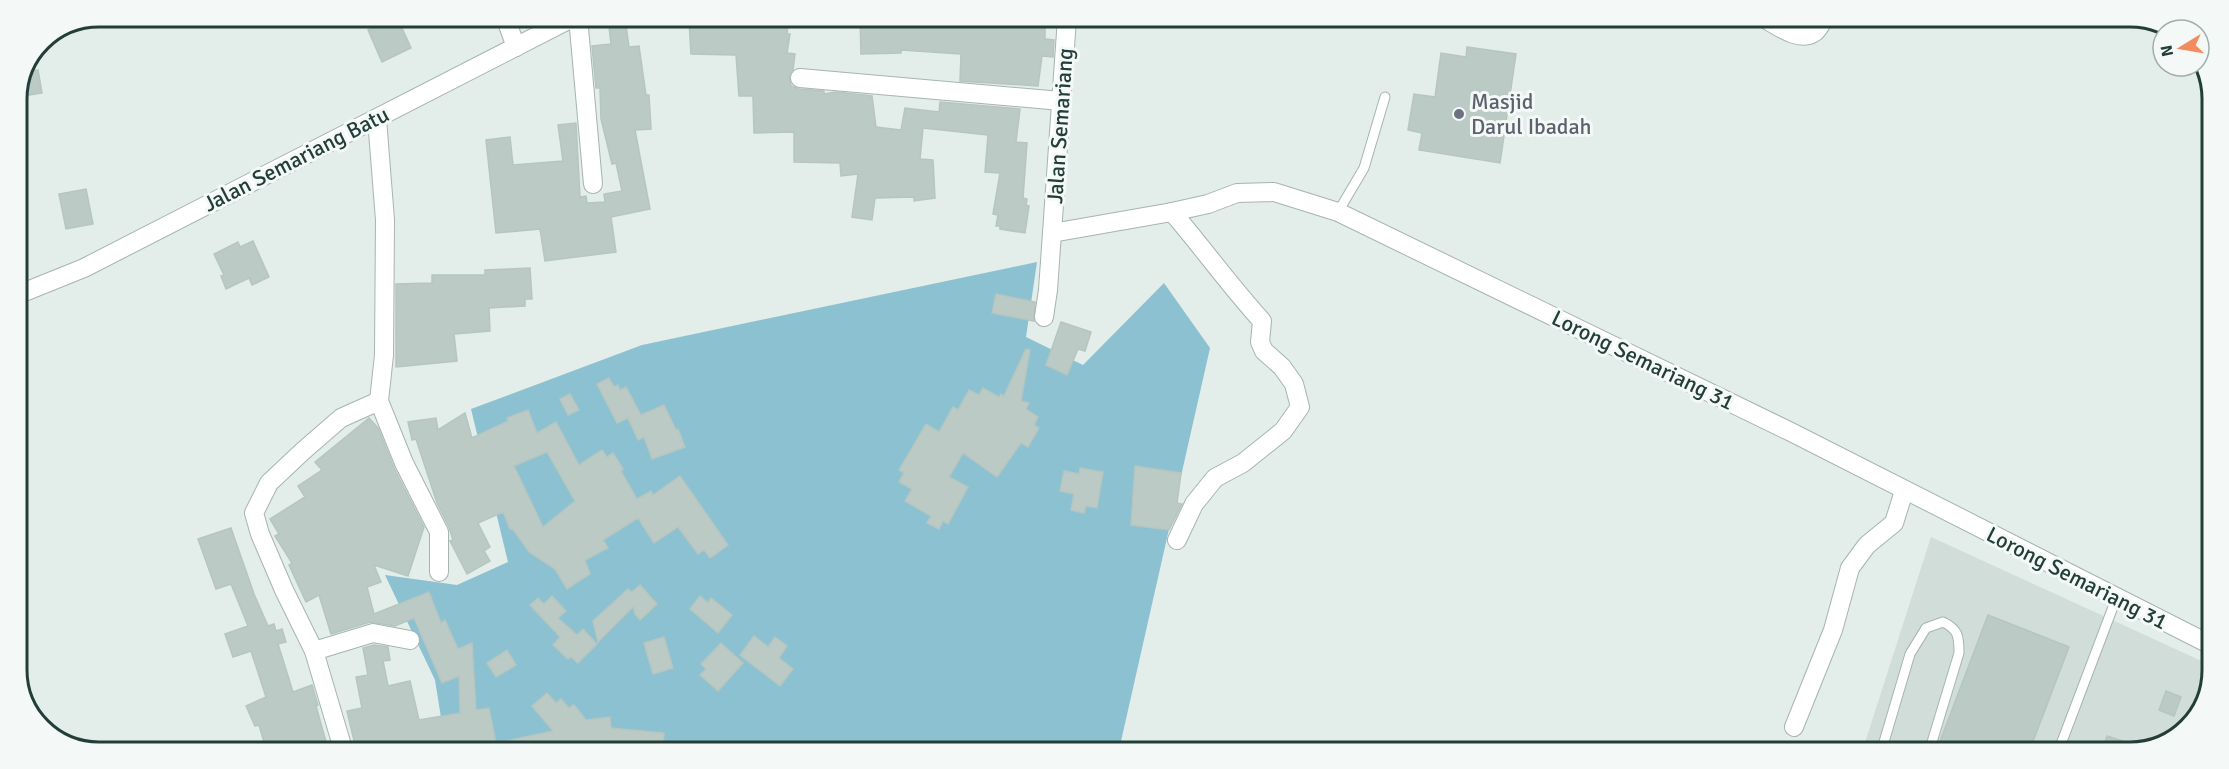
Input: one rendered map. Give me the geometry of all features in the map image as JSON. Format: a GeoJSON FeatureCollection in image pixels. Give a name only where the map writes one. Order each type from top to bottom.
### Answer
{"type":"FeatureCollection","features":[{"type":"Feature","properties":{"kind":"street"},"geometry":{"type":"LineString","coordinates":[[509,27],[516,47]]}},
{"type":"Feature","properties":{"kind":"street","name":"Jalan Semariang Batu"},"geometry":{"type":"LineString","coordinates":[[27,291],[84,268],[186,214],[557,27]]}},
{"type":"Feature","properties":{"kind":"street"},"geometry":{"type":"LineString","coordinates":[[577,27],[593,184]]}},
{"type":"Feature","properties":{"kind":"street","name":"Jalan Semariang"},"geometry":{"type":"LineString","coordinates":[[1044,317],[1048,290],[1066,27]]}},
{"type":"Feature","properties":{"kind":"street"},"geometry":{"type":"LineString","coordinates":[[1778,27],[1802,36],[1815,32],[1819,27]]}},
{"type":"Feature","properties":{"kind":"street"},"geometry":{"type":"LineString","coordinates":[[800,78],[1061,101]]}},
{"type":"Feature","properties":{"kind":"street"},"geometry":{"type":"LineString","coordinates":[[377,119],[385,220],[384,355],[379,401],[404,463],[439,532],[439,572]]}},
{"type":"Feature","properties":{"kind":"street","name":"Lorong Semariang 31"},"geometry":{"type":"LineString","coordinates":[[1052,233],[1172,212],[1208,204],[1238,193],[1274,192],[1338,212],[1791,432],[2116,599],[2202,641]]}},
{"type":"Feature","properties":{"kind":"street"},"geometry":{"type":"LineString","coordinates":[[1172,212],[1236,293],[1262,321],[1260,342],[1264,351],[1282,367],[1294,384],[1300,406],[1283,430],[1244,463],[1215,478],[1194,504],[1177,540]]}},
{"type":"Feature","properties":{"kind":"street"},"geometry":{"type":"LineString","coordinates":[[341,742],[314,651],[284,590],[260,534],[254,513],[269,483],[303,451],[341,418],[379,401]]}},
{"type":"Feature","properties":{"kind":"street"},"geometry":{"type":"LineString","coordinates":[[1794,727],[1833,630],[1850,568],[1867,545],[1894,523],[1904,491]]}},
{"type":"Feature","properties":{"kind":"street"},"geometry":{"type":"LineString","coordinates":[[314,651],[373,633],[410,640]]}},
{"type":"Feature","properties":{"kind":"lane"},"geometry":{"type":"LineString","coordinates":[[1338,212],[1364,168],[1385,97]]}},
{"type":"Feature","properties":{"kind":"lane"},"geometry":{"type":"LineString","coordinates":[[2062,742],[2116,599]]}},
{"type":"Feature","properties":{"kind":"lane"},"geometry":{"type":"LineString","coordinates":[[1884,742],[1910,654],[1926,628],[1943,622],[1953,627],[1959,639],[1959,653],[1932,742]]}},
{"type":"Feature","properties":{"kind":"shaded area"},"geometry":{"type":"Polygon","coordinates":[[[1931,537],[2202,661],[2199,690],[2187,714],[2170,730],[2144,741],[1865,742],[1931,537]]]}},
{"type":"Feature","properties":{"kind":"water"},"geometry":{"type":"Polygon","coordinates":[[[1037,262],[1026,337],[1083,365],[1164,283],[1210,348],[1121,742],[445,742],[435,680],[385,575],[457,585],[508,562],[471,409],[642,345],[1037,262]]]}},
{"type":"Feature","properties":{"kind":"building"},"geometry":{"type":"Polygon","coordinates":[[[375,27],[402,27],[411,48],[382,62],[368,30],[375,27]]]}},
{"type":"Feature","properties":{"kind":"building"},"geometry":{"type":"Polygon","coordinates":[[[609,27],[626,27],[629,47],[639,46],[646,95],[649,95],[651,129],[635,130],[650,209],[611,217],[616,252],[545,261],[540,229],[496,233],[486,140],[510,137],[513,165],[563,161],[558,125],[576,123],[580,197],[586,196],[587,203],[605,202],[604,194],[622,191],[616,163],[612,164],[601,119],[600,88],[596,88],[592,46],[611,44],[609,27]]]}},
{"type":"Feature","properties":{"kind":"building"},"geometry":{"type":"Polygon","coordinates":[[[689,27],[788,27],[787,34],[790,34],[787,53],[795,54],[793,70],[789,76],[791,86],[824,91],[824,94],[836,92],[872,96],[876,127],[901,130],[905,108],[939,112],[940,102],[1020,109],[1016,142],[1027,143],[1023,198],[1027,199],[1026,205],[1029,206],[1025,233],[1000,229],[1000,226],[996,226],[998,215],[993,214],[1000,173],[985,172],[988,135],[923,128],[920,159],[933,160],[935,198],[914,201],[914,197],[875,198],[872,220],[852,217],[858,174],[841,176],[840,163],[794,162],[794,132],[754,133],[753,96],[739,96],[736,55],[691,54],[689,27]]]}},
{"type":"Feature","properties":{"kind":"building"},"geometry":{"type":"Polygon","coordinates":[[[860,27],[1045,27],[1045,39],[1054,40],[1053,57],[1042,56],[1038,86],[960,81],[961,54],[901,50],[901,53],[861,54],[860,27]]]}},
{"type":"Feature","properties":{"kind":"building","name":"Masjid Darul Ibadah"},"geometry":{"type":"Polygon","coordinates":[[[1467,47],[1516,54],[1500,163],[1419,150],[1422,133],[1408,130],[1414,94],[1435,97],[1441,53],[1466,57],[1467,47]]]}},
{"type":"Feature","properties":{"kind":"building"},"geometry":{"type":"Polygon","coordinates":[[[38,70],[42,93],[27,95],[28,85],[32,71],[38,70]]]}},
{"type":"Feature","properties":{"kind":"building"},"geometry":{"type":"Polygon","coordinates":[[[86,189],[93,224],[66,229],[59,194],[86,189]]]}},
{"type":"Feature","properties":{"kind":"building"},"geometry":{"type":"Polygon","coordinates":[[[253,241],[269,277],[252,285],[249,278],[226,289],[221,276],[224,275],[214,254],[238,242],[240,247],[253,241]]]}},
{"type":"Feature","properties":{"kind":"building"},"geometry":{"type":"Polygon","coordinates":[[[530,268],[532,299],[525,299],[525,306],[489,308],[490,331],[454,334],[457,361],[396,367],[396,284],[432,283],[432,275],[485,275],[485,270],[530,268]]]}},
{"type":"Feature","properties":{"kind":"building"},"geometry":{"type":"Polygon","coordinates":[[[996,294],[1035,302],[1034,321],[992,313],[996,294]]]}},
{"type":"Feature","properties":{"kind":"building"},"geometry":{"type":"Polygon","coordinates":[[[1061,322],[1091,332],[1085,351],[1078,349],[1067,375],[1046,365],[1061,322]]]}},
{"type":"Feature","properties":{"kind":"building"},"geometry":{"type":"Polygon","coordinates":[[[1026,349],[1030,350],[1021,401],[1029,403],[1026,409],[1038,417],[1034,425],[1039,428],[1028,447],[1021,443],[997,477],[963,453],[949,477],[968,487],[948,524],[943,521],[939,529],[927,523],[931,516],[905,501],[912,489],[899,482],[904,473],[899,470],[926,424],[939,432],[953,407],[958,410],[969,390],[979,395],[983,388],[999,397],[1001,394],[1004,396],[1026,349]]]}},
{"type":"Feature","properties":{"kind":"building"},"geometry":{"type":"Polygon","coordinates":[[[609,378],[614,387],[618,385],[620,390],[626,387],[641,415],[664,405],[685,447],[652,459],[644,437],[638,440],[628,418],[617,423],[597,384],[609,378]]]}},
{"type":"Feature","properties":{"kind":"building"},"geometry":{"type":"Polygon","coordinates":[[[570,394],[579,410],[568,415],[560,399],[570,394]]]}},
{"type":"Feature","properties":{"kind":"building"},"geometry":{"type":"Polygon","coordinates":[[[528,410],[537,433],[556,422],[579,465],[602,450],[607,457],[613,453],[637,499],[651,491],[653,495],[680,476],[728,545],[710,558],[704,550],[698,554],[678,527],[654,543],[638,518],[603,540],[608,548],[585,560],[590,574],[567,589],[555,569],[529,552],[512,528],[510,529],[503,512],[478,523],[490,547],[484,551],[490,561],[467,574],[450,541],[453,540],[449,527],[437,503],[416,439],[412,440],[408,422],[436,418],[438,430],[465,413],[472,438],[508,421],[507,418],[528,410]],[[547,452],[514,466],[543,527],[575,501],[547,452]]]}},
{"type":"Feature","properties":{"kind":"building"},"geometry":{"type":"Polygon","coordinates":[[[369,418],[378,428],[394,468],[424,527],[408,576],[374,565],[381,582],[367,587],[374,614],[429,592],[441,623],[445,620],[458,649],[472,643],[476,710],[489,708],[496,742],[354,742],[347,711],[362,708],[356,677],[368,675],[363,648],[374,645],[388,647],[390,660],[383,661],[388,686],[410,681],[419,720],[460,713],[459,676],[442,683],[414,618],[395,626],[370,622],[331,634],[319,595],[306,602],[289,565],[292,563],[275,536],[279,534],[270,519],[305,497],[298,486],[322,470],[315,462],[369,418]]]}},
{"type":"Feature","properties":{"kind":"building"},"geometry":{"type":"Polygon","coordinates":[[[1135,466],[1181,473],[1177,503],[1182,504],[1169,530],[1131,525],[1135,466]]]}},
{"type":"Feature","properties":{"kind":"building"},"geometry":{"type":"Polygon","coordinates":[[[1080,468],[1103,472],[1097,508],[1086,506],[1084,513],[1071,510],[1074,494],[1060,491],[1064,471],[1079,474],[1080,468]]]}},
{"type":"Feature","properties":{"kind":"building"},"geometry":{"type":"Polygon","coordinates":[[[231,528],[268,626],[274,624],[276,631],[282,629],[286,642],[278,644],[293,692],[312,685],[326,742],[264,742],[259,725],[255,726],[246,706],[266,697],[251,651],[233,657],[225,634],[248,626],[231,584],[216,589],[198,539],[231,528]]]}},
{"type":"Feature","properties":{"kind":"building"},"geometry":{"type":"Polygon","coordinates":[[[640,585],[657,604],[640,620],[633,607],[598,642],[593,621],[628,589],[632,592],[640,585]]]}},
{"type":"Feature","properties":{"kind":"building"},"geometry":{"type":"Polygon","coordinates":[[[552,596],[566,611],[558,618],[577,635],[583,629],[597,644],[578,663],[571,657],[568,659],[553,645],[560,637],[530,605],[538,598],[544,604],[552,596]]]}},
{"type":"Feature","properties":{"kind":"building"},"geometry":{"type":"Polygon","coordinates":[[[700,596],[708,603],[711,598],[732,615],[718,633],[690,609],[700,596]]]}},
{"type":"Feature","properties":{"kind":"building"},"geometry":{"type":"Polygon","coordinates":[[[1988,615],[2069,647],[2033,742],[1940,742],[1988,615]]]}},
{"type":"Feature","properties":{"kind":"building"},"geometry":{"type":"Polygon","coordinates":[[[754,636],[768,647],[775,637],[787,646],[779,658],[793,669],[780,686],[740,655],[754,636]]]}},
{"type":"Feature","properties":{"kind":"building"},"geometry":{"type":"Polygon","coordinates":[[[664,637],[673,668],[653,674],[644,643],[664,637]]]}},
{"type":"Feature","properties":{"kind":"building"},"geometry":{"type":"Polygon","coordinates":[[[721,643],[743,663],[718,691],[700,675],[706,669],[701,664],[721,643]]]}},
{"type":"Feature","properties":{"kind":"building"},"geometry":{"type":"Polygon","coordinates":[[[507,650],[516,665],[496,677],[487,663],[507,650]]]}},
{"type":"Feature","properties":{"kind":"building"},"geometry":{"type":"Polygon","coordinates":[[[2166,691],[2181,697],[2174,716],[2159,710],[2166,691]]]}},
{"type":"Feature","properties":{"kind":"building"},"geometry":{"type":"Polygon","coordinates":[[[547,693],[556,703],[561,699],[569,708],[574,705],[586,720],[610,717],[611,728],[664,733],[663,742],[501,742],[553,731],[532,706],[547,693]]]}},
{"type":"Feature","properties":{"kind":"building"},"geometry":{"type":"Polygon","coordinates":[[[2107,736],[2126,742],[2105,742],[2107,736]]]}},
{"type":"Feature","properties":{"kind":"place","name":"Masjid Darul Ibadah"},"geometry":{"type":"Point","coordinates":[1459,114]}}]}
